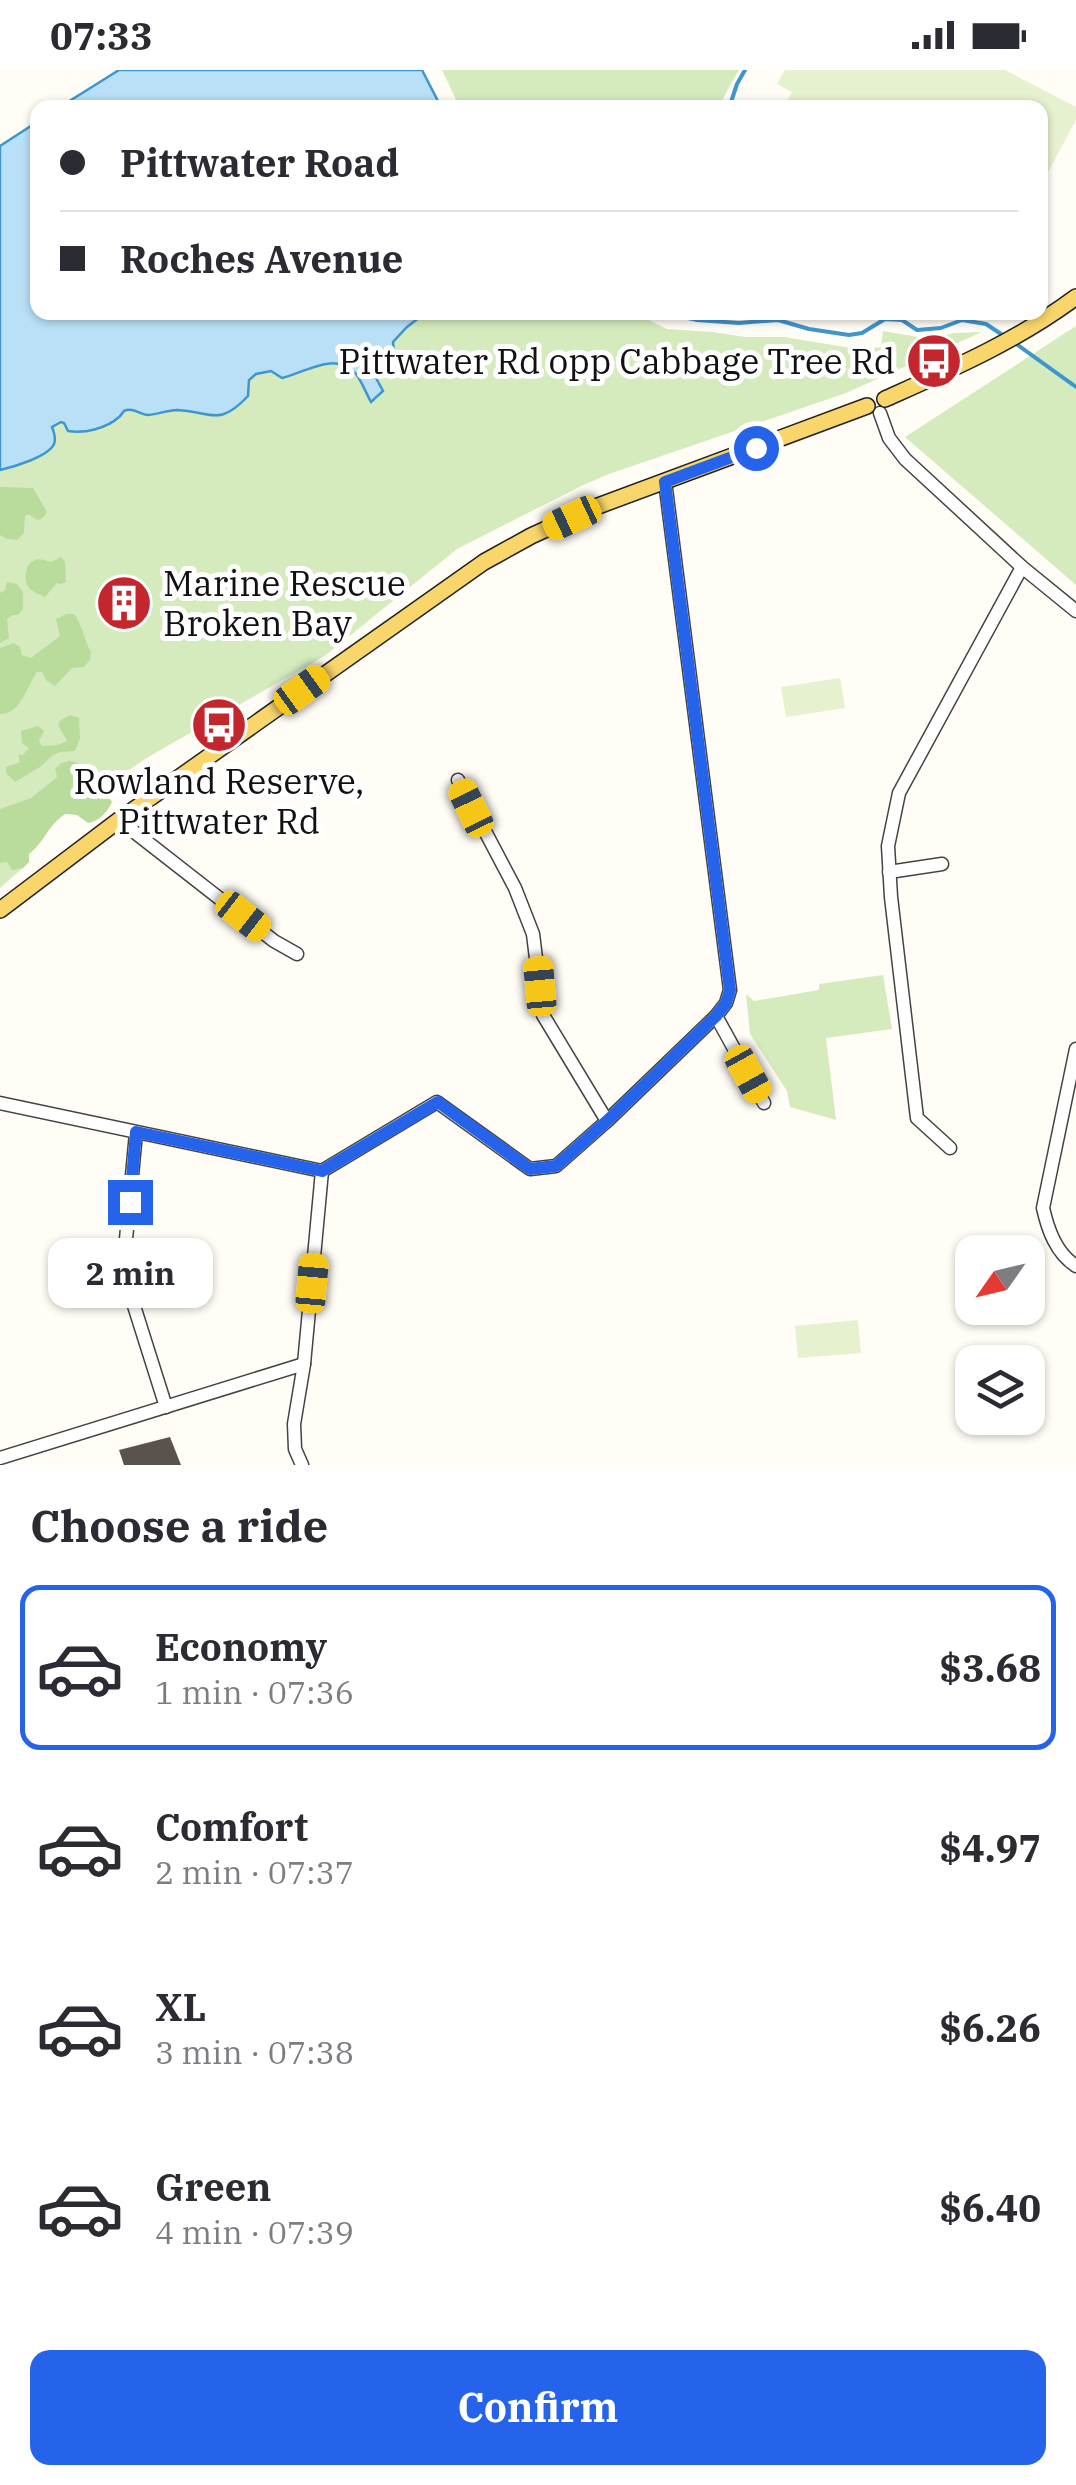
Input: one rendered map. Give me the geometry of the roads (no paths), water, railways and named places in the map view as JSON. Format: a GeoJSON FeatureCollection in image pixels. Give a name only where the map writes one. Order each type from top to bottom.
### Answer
{"type":"FeatureCollection","features":[{"type":"Feature","properties":{"kind":"main road"},"geometry":{"type":"LineString","coordinates":[[1048,318],[1076,297]]}},
{"type":"Feature","properties":{"kind":"main road"},"geometry":{"type":"LineString","coordinates":[[0,910],[118,820],[484,562],[590,509],[877,406],[987,354],[1045,320]]}},
{"type":"Feature","properties":{"kind":"street"},"geometry":{"type":"LineString","coordinates":[[877,406],[889,438],[905,459],[1022,568],[1076,611]]}},
{"type":"Feature","properties":{"kind":"street"},"geometry":{"type":"LineString","coordinates":[[0,1102],[322,1171],[438,1102],[530,1169],[556,1166],[607,1121],[716,1016],[730,990],[665,482]]}},
{"type":"Feature","properties":{"kind":"street"},"geometry":{"type":"LineString","coordinates":[[950,1148],[917,1118],[888,846],[899,793],[1022,568]]}},
{"type":"Feature","properties":{"kind":"street"},"geometry":{"type":"LineString","coordinates":[[458,780],[515,888],[533,934],[543,1015],[607,1121]]}},
{"type":"Feature","properties":{"kind":"street"},"geometry":{"type":"LineString","coordinates":[[118,820],[274,940],[298,954]]}},
{"type":"Feature","properties":{"kind":"street"},"geometry":{"type":"LineString","coordinates":[[890,872],[942,864]]}},
{"type":"Feature","properties":{"kind":"street"},"geometry":{"type":"LineString","coordinates":[[716,1016],[764,1103]]}},
{"type":"Feature","properties":{"kind":"street"},"geometry":{"type":"LineString","coordinates":[[1076,1049],[1070,1112],[1043,1208],[1049,1232],[1068,1261],[1076,1266]]}},
{"type":"Feature","properties":{"kind":"street"},"geometry":{"type":"LineString","coordinates":[[136,1132],[123,1271],[166,1407]]}},
{"type":"Feature","properties":{"kind":"street"},"geometry":{"type":"LineString","coordinates":[[302,1465],[295,1449],[294,1424],[304,1364],[322,1171]]}},
{"type":"Feature","properties":{"kind":"street"},"geometry":{"type":"LineString","coordinates":[[0,1458],[304,1364]]}},
{"type":"Feature","properties":{"kind":"water"},"geometry":{"type":"Polygon","coordinates":[[[119,70],[422,70],[437,100],[71,100],[119,70]]]}},
{"type":"Feature","properties":{"kind":"water"},"geometry":{"type":"Polygon","coordinates":[[[30,127],[30,320],[416,320],[393,342],[402,374],[391,366],[379,368],[375,376],[383,391],[371,402],[356,374],[340,364],[320,365],[282,378],[271,371],[256,374],[249,380],[248,396],[222,415],[177,410],[147,415],[127,410],[108,424],[81,432],[68,431],[61,422],[52,427],[54,444],[45,453],[0,470],[0,146],[30,127]]]}},
{"type":"Feature","properties":{"kind":"waterway"},"geometry":{"type":"LineString","coordinates":[[732,100],[745,70]]}},
{"type":"Feature","properties":{"kind":"waterway"},"geometry":{"type":"LineString","coordinates":[[697,320],[778,320]]}},
{"type":"Feature","properties":{"kind":"waterway"},"geometry":{"type":"LineString","coordinates":[[778,320],[849,335],[862,333],[883,320]]}},
{"type":"Feature","properties":{"kind":"waterway"},"geometry":{"type":"LineString","coordinates":[[902,320],[917,330],[941,328],[962,320]]}},
{"type":"Feature","properties":{"kind":"waterway"},"geometry":{"type":"LineString","coordinates":[[962,320],[986,324],[1007,338]]}},
{"type":"Feature","properties":{"kind":"waterway"},"geometry":{"type":"LineString","coordinates":[[1015,343],[1076,387]]}},
{"type":"Feature","properties":{"kind":"place","name":"Pittwater Rd opp Cabbage Tree Rd"},"geometry":{"type":"Point","coordinates":[934,361]}},
{"type":"Feature","properties":{"kind":"place","name":"Marine Rescue Broken Bay"},"geometry":{"type":"Point","coordinates":[124,603]}},
{"type":"Feature","properties":{"kind":"place","name":"Rowland Reserve, Pittwater Rd"},"geometry":{"type":"Point","coordinates":[219,725]}}]}
